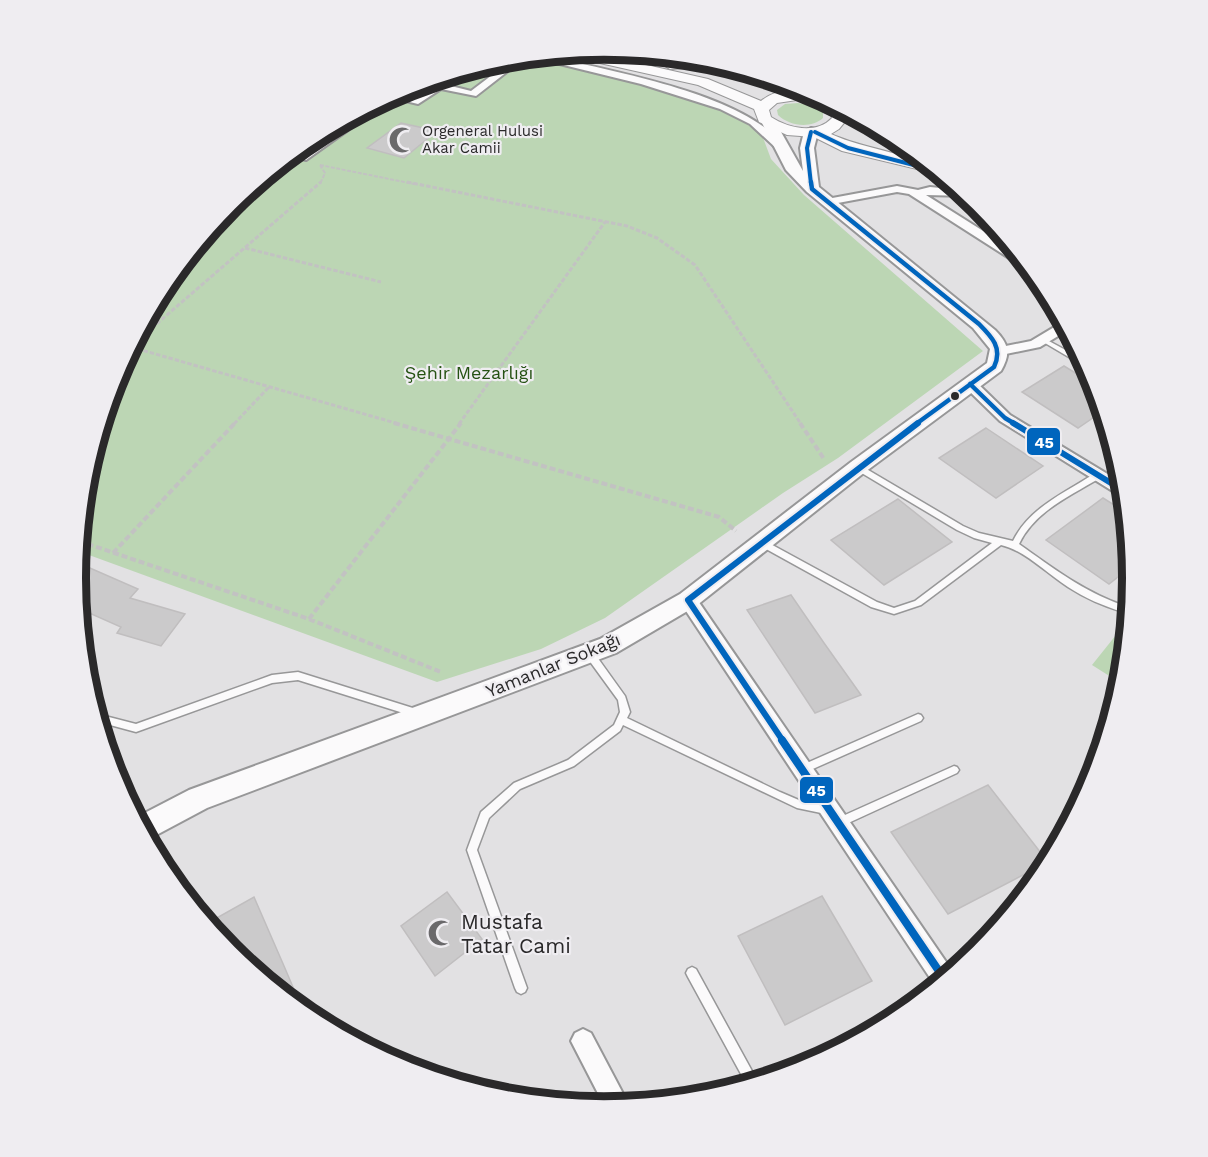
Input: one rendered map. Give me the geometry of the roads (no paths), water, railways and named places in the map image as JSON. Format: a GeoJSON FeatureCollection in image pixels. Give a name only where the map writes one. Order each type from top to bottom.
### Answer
{"type":"FeatureCollection","features":[{"type":"Feature","properties":{"kind":"main road"},"geometry":{"type":"LineString","coordinates":[[604,60],[703,82],[770,103],[797,97]]}},
{"type":"Feature","properties":{"kind":"main road"},"geometry":{"type":"LineString","coordinates":[[661,63],[738,81]]}},
{"type":"Feature","properties":{"kind":"main road"},"geometry":{"type":"LineString","coordinates":[[670,65],[676,65]]}},
{"type":"Feature","properties":{"kind":"main road"},"geometry":{"type":"LineString","coordinates":[[764,86],[770,103]]}},
{"type":"Feature","properties":{"kind":"main road"},"geometry":{"type":"LineString","coordinates":[[770,103],[762,116],[769,123],[788,130],[813,132],[848,148],[919,166]]}},
{"type":"Feature","properties":{"kind":"main road"},"geometry":{"type":"LineString","coordinates":[[813,132],[837,123],[840,117]]}},
{"type":"Feature","properties":{"kind":"street"},"geometry":{"type":"LineString","coordinates":[[560,62],[644,82],[770,103]]}},
{"type":"Feature","properties":{"kind":"street"},"geometry":{"type":"LineString","coordinates":[[442,87],[473,94],[505,70]]}},
{"type":"Feature","properties":{"kind":"street"},"geometry":{"type":"LineString","coordinates":[[644,82],[732,111],[758,124],[780,146]]}},
{"type":"Feature","properties":{"kind":"street"},"geometry":{"type":"LineString","coordinates":[[407,99],[418,101],[435,89]]}},
{"type":"Feature","properties":{"kind":"street"},"geometry":{"type":"LineString","coordinates":[[769,123],[793,170],[812,189],[979,324],[998,343],[1001,351],[1026,349],[1047,342],[1060,331]]}},
{"type":"Feature","properties":{"kind":"street"},"geometry":{"type":"LineString","coordinates":[[812,189],[807,148],[813,132]]}},
{"type":"Feature","properties":{"kind":"street"},"geometry":{"type":"LineString","coordinates":[[302,158],[331,138]]}},
{"type":"Feature","properties":{"kind":"street"},"geometry":{"type":"LineString","coordinates":[[827,202],[897,189],[917,194],[1004,249]]}},
{"type":"Feature","properties":{"kind":"street"},"geometry":{"type":"LineString","coordinates":[[917,194],[933,190],[949,192]]}},
{"type":"Feature","properties":{"kind":"street","name":"Yamanlar Sokağı"},"geometry":{"type":"LineString","coordinates":[[148,825],[198,799],[608,646],[688,600],[858,467],[994,367],[1000,360],[1001,351]]}},
{"type":"Feature","properties":{"kind":"street"},"geometry":{"type":"LineString","coordinates":[[970,384],[1005,418],[1114,486]]}},
{"type":"Feature","properties":{"kind":"street"},"geometry":{"type":"LineString","coordinates":[[688,600],[940,973]]}},
{"type":"Feature","properties":{"kind":"street"},"geometry":{"type":"LineString","coordinates":[[583,1041],[612,1097]]}},
{"type":"Feature","properties":{"kind":"lane"},"geometry":{"type":"LineString","coordinates":[[1047,342],[1072,356]]}},
{"type":"Feature","properties":{"kind":"lane"},"geometry":{"type":"LineString","coordinates":[[858,467],[960,528],[977,536],[1015,545],[1098,600],[1121,608]]}},
{"type":"Feature","properties":{"kind":"lane"},"geometry":{"type":"LineString","coordinates":[[1015,545],[1018,535],[1036,515],[1097,476]]}},
{"type":"Feature","properties":{"kind":"lane"},"geometry":{"type":"LineString","coordinates":[[761,543],[874,605],[894,611],[918,603],[1000,541]]}},
{"type":"Feature","properties":{"kind":"lane"},"geometry":{"type":"LineString","coordinates":[[521,988],[472,850],[485,815],[517,786],[571,764],[617,728],[625,712],[622,699],[589,653]]}},
{"type":"Feature","properties":{"kind":"lane"},"geometry":{"type":"LineString","coordinates":[[105,720],[136,728],[272,679],[297,676],[425,715]]}},
{"type":"Feature","properties":{"kind":"lane"},"geometry":{"type":"LineString","coordinates":[[803,769],[918,718]]}},
{"type":"Feature","properties":{"kind":"lane"},"geometry":{"type":"LineString","coordinates":[[621,720],[777,795],[834,816],[954,770]]}},
{"type":"Feature","properties":{"kind":"lane"},"geometry":{"type":"LineString","coordinates":[[692,973],[749,1076]]}},
{"type":"Feature","properties":{"kind":"place","name":"Orgeneral Hulusi Akar Camii"},"geometry":{"type":"Point","coordinates":[402,140]}},
{"type":"Feature","properties":{"kind":"place","name":"Mustafa Tatar Cami"},"geometry":{"type":"Point","coordinates":[441,933]}},
{"type":"Feature","properties":{"kind":"park label","name":"Şehir Mezarlığı"},"geometry":{"type":"Point","coordinates":[469,372]}}]}
